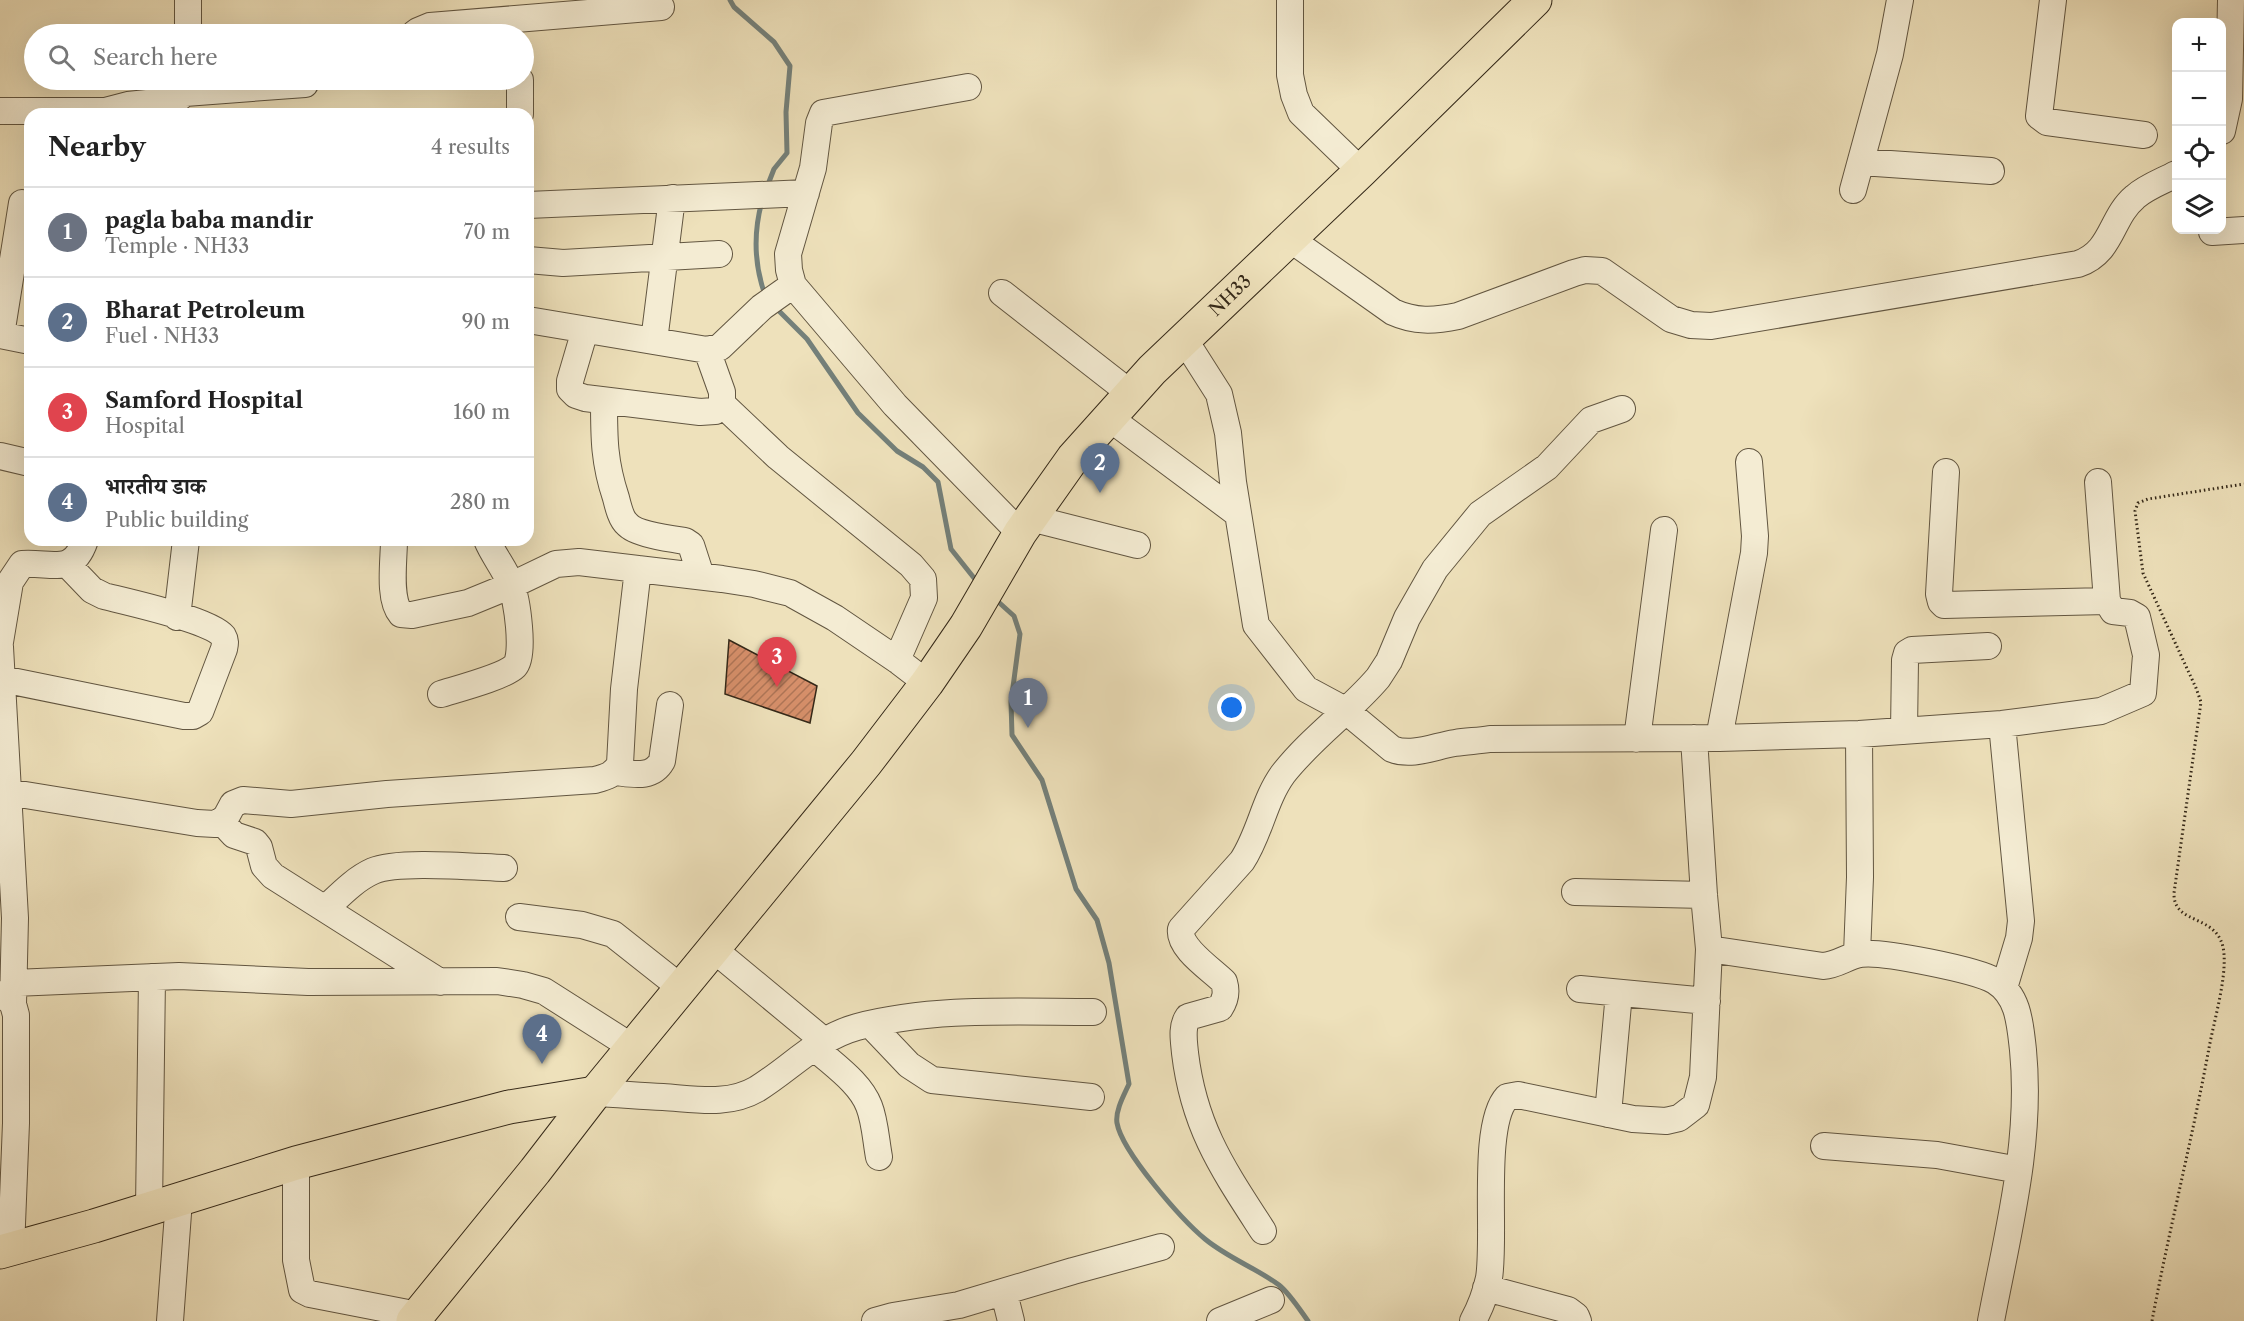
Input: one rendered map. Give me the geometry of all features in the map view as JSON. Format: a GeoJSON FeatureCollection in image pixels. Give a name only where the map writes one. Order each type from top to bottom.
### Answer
{"type":"FeatureCollection","features":[{"type":"Feature","properties":{"kind":"main road","name":"NH33"},"geometry":{"type":"LineString","coordinates":[[416,1318],[680,987],[814,827],[927,683],[1025,526],[1073,458],[1130,393],[1184,339],[1361,171],[1535,0]]}},
{"type":"Feature","properties":{"kind":"main road"},"geometry":{"type":"LineString","coordinates":[[6,1251],[296,1163],[509,1107],[595,1093]]}},
{"type":"Feature","properties":{"kind":"street"},"geometry":{"type":"LineString","coordinates":[[188,0],[188,24]]}},
{"type":"Feature","properties":{"kind":"street"},"geometry":{"type":"LineString","coordinates":[[1290,0],[1290,75],[1297,104],[1301,113],[1361,171]]}},
{"type":"Feature","properties":{"kind":"street"},"geometry":{"type":"LineString","coordinates":[[1853,190],[1890,54],[1899,0]]}},
{"type":"Feature","properties":{"kind":"street"},"geometry":{"type":"LineString","coordinates":[[2053,0],[2039,116],[2047,122],[2144,135]]}},
{"type":"Feature","properties":{"kind":"street"},"geometry":{"type":"LineString","coordinates":[[2223,126],[2229,99],[2231,0]]}},
{"type":"Feature","properties":{"kind":"street"},"geometry":{"type":"LineString","coordinates":[[534,25],[661,7]]}},
{"type":"Feature","properties":{"kind":"street"},"geometry":{"type":"LineString","coordinates":[[534,321],[707,351],[720,347],[779,295],[789,270],[788,254],[813,168],[819,123],[823,113],[968,87]]}},
{"type":"Feature","properties":{"kind":"street"},"geometry":{"type":"LineString","coordinates":[[119,108],[176,100],[184,90]]}},
{"type":"Feature","properties":{"kind":"street"},"geometry":{"type":"LineString","coordinates":[[520,90],[520,108]]}},
{"type":"Feature","properties":{"kind":"street"},"geometry":{"type":"LineString","coordinates":[[0,111],[24,111]]}},
{"type":"Feature","properties":{"kind":"street"},"geometry":{"type":"LineString","coordinates":[[1861,162],[1990,171]]}},
{"type":"Feature","properties":{"kind":"street"},"geometry":{"type":"LineString","coordinates":[[1290,239],[1393,312],[1407,319],[1438,320],[1458,316],[1574,273],[1594,270],[1609,275],[1671,319],[1691,325],[1711,326],[2078,264],[2087,261],[2100,251],[2134,197],[2172,176]]}},
{"type":"Feature","properties":{"kind":"street"},"geometry":{"type":"LineString","coordinates":[[534,205],[806,193]]}},
{"type":"Feature","properties":{"kind":"street"},"geometry":{"type":"LineString","coordinates":[[654,341],[672,198]]}},
{"type":"Feature","properties":{"kind":"street"},"geometry":{"type":"LineString","coordinates":[[22,203],[0,335],[24,340]]}},
{"type":"Feature","properties":{"kind":"street"},"geometry":{"type":"LineString","coordinates":[[2226,231],[2244,230]]}},
{"type":"Feature","properties":{"kind":"street"},"geometry":{"type":"LineString","coordinates":[[534,261],[563,263],[719,254]]}},
{"type":"Feature","properties":{"kind":"street"},"geometry":{"type":"LineString","coordinates":[[1002,293],[1130,393]]}},
{"type":"Feature","properties":{"kind":"street"},"geometry":{"type":"LineString","coordinates":[[779,295],[1025,526],[1137,545]]}},
{"type":"Feature","properties":{"kind":"street"},"geometry":{"type":"LineString","coordinates":[[585,330],[570,381],[570,389],[576,395],[585,398],[700,412],[715,411],[722,404],[722,392],[707,351]]}},
{"type":"Feature","properties":{"kind":"street"},"geometry":{"type":"LineString","coordinates":[[1184,339],[1219,394],[1228,433],[1256,625],[1306,689],[1345,710],[1399,752],[1490,739],[1637,739],[1859,734],[2002,724],[2101,711],[2143,693],[2146,655],[2139,620],[2130,613],[2113,611],[2107,601],[2098,482]]}},
{"type":"Feature","properties":{"kind":"street"},"geometry":{"type":"LineString","coordinates":[[604,401],[604,450],[607,470],[618,506],[627,524],[637,530],[691,545],[702,576]]}},
{"type":"Feature","properties":{"kind":"street"},"geometry":{"type":"LineString","coordinates":[[722,404],[778,457],[911,565],[923,579],[924,598],[897,660]]}},
{"type":"Feature","properties":{"kind":"street"},"geometry":{"type":"LineString","coordinates":[[1263,1231],[1211,1146],[1193,1100],[1183,1040],[1185,1021],[1188,1017],[1220,1008],[1227,990],[1224,982],[1184,945],[1180,936],[1181,928],[1242,861],[1249,850],[1269,799],[1284,773],[1378,678],[1435,569],[1480,514],[1547,467],[1591,420],[1622,409]]}},
{"type":"Feature","properties":{"kind":"street"},"geometry":{"type":"LineString","coordinates":[[1108,417],[1238,514]]}},
{"type":"Feature","properties":{"kind":"street"},"geometry":{"type":"LineString","coordinates":[[0,456],[24,462]]}},
{"type":"Feature","properties":{"kind":"street"},"geometry":{"type":"LineString","coordinates":[[1473,1321],[1486,1288],[1491,1260],[1491,1154],[1503,1101],[1507,1097],[1518,1095],[1643,1121],[1666,1121],[1679,1118],[1696,1105],[1703,1077],[1709,949],[1704,895],[1707,738],[1754,553],[1755,536],[1749,462]]}},
{"type":"Feature","properties":{"kind":"street"},"geometry":{"type":"LineString","coordinates":[[1946,472],[1939,594],[1941,602],[1948,606],[2107,601]]}},
{"type":"Feature","properties":{"kind":"street"},"geometry":{"type":"LineString","coordinates":[[1637,739],[1664,530]]}},
{"type":"Feature","properties":{"kind":"street"},"geometry":{"type":"LineString","coordinates":[[0,642],[10,582],[22,564],[68,564],[77,558],[82,546]]}},
{"type":"Feature","properties":{"kind":"street"},"geometry":{"type":"LineString","coordinates":[[177,616],[185,546]]}},
{"type":"Feature","properties":{"kind":"street"},"geometry":{"type":"LineString","coordinates":[[394,546],[394,596],[396,609],[401,615],[412,615],[468,603],[556,564],[579,562],[702,576],[754,584],[790,593],[835,618],[927,683]]}},
{"type":"Feature","properties":{"kind":"street"},"geometry":{"type":"LineString","coordinates":[[441,694],[503,673],[515,667],[520,658],[521,650],[512,585],[489,546]]}},
{"type":"Feature","properties":{"kind":"street"},"geometry":{"type":"LineString","coordinates":[[2,679],[194,716],[200,712],[226,641],[222,634],[213,628],[92,590],[68,564]]}},
{"type":"Feature","properties":{"kind":"street"},"geometry":{"type":"LineString","coordinates":[[615,772],[620,764],[624,689],[638,569]]}},
{"type":"Feature","properties":{"kind":"street"},"geometry":{"type":"LineString","coordinates":[[1904,731],[1907,653],[1912,650],[1988,646]]}},
{"type":"Feature","properties":{"kind":"street"},"geometry":{"type":"LineString","coordinates":[[0,647],[9,993],[16,1015],[15,1124],[6,1251]]}},
{"type":"Feature","properties":{"kind":"street"},"geometry":{"type":"LineString","coordinates":[[5,800],[215,824],[226,817],[233,804],[243,800],[291,804],[387,794],[595,780],[615,772],[650,774],[662,761],[670,705]]}},
{"type":"Feature","properties":{"kind":"street"},"geometry":{"type":"LineString","coordinates":[[2002,724],[2021,921],[2019,938],[2004,988]]}},
{"type":"Feature","properties":{"kind":"street"},"geometry":{"type":"LineString","coordinates":[[1857,954],[1860,877],[1859,734]]}},
{"type":"Feature","properties":{"kind":"street"},"geometry":{"type":"LineString","coordinates":[[221,821],[234,835],[255,843],[259,847],[264,866],[273,876],[441,982]]}},
{"type":"Feature","properties":{"kind":"street"},"geometry":{"type":"LineString","coordinates":[[326,908],[360,879],[375,870],[418,866],[504,868]]}},
{"type":"Feature","properties":{"kind":"street"},"geometry":{"type":"LineString","coordinates":[[1575,892],[1704,895]]}},
{"type":"Feature","properties":{"kind":"street"},"geometry":{"type":"LineString","coordinates":[[519,917],[582,925],[613,934],[680,987]]}},
{"type":"Feature","properties":{"kind":"street"},"geometry":{"type":"LineString","coordinates":[[712,948],[819,1044],[864,1097],[870,1107],[879,1157]]}},
{"type":"Feature","properties":{"kind":"street"},"geometry":{"type":"LineString","coordinates":[[1709,949],[1823,966],[1838,964],[1857,954],[1870,953],[1944,965],[1993,980],[2004,988],[2015,1003],[2020,1023],[2025,1077],[2025,1123],[2019,1170],[1990,1321]]}},
{"type":"Feature","properties":{"kind":"street"},"geometry":{"type":"LineString","coordinates":[[9,993],[180,975],[308,982],[497,981],[544,991],[632,1047]]}},
{"type":"Feature","properties":{"kind":"street"},"geometry":{"type":"LineString","coordinates":[[152,977],[170,1321]]}},
{"type":"Feature","properties":{"kind":"street"},"geometry":{"type":"LineString","coordinates":[[1580,989],[1707,1001]]}},
{"type":"Feature","properties":{"kind":"street"},"geometry":{"type":"LineString","coordinates":[[1608,1114],[1619,993]]}},
{"type":"Feature","properties":{"kind":"street"},"geometry":{"type":"LineString","coordinates":[[595,1093],[695,1101],[727,1100],[756,1089],[819,1044],[855,1028],[894,1020],[961,1012],[1094,1012]]}},
{"type":"Feature","properties":{"kind":"street"},"geometry":{"type":"LineString","coordinates":[[870,1025],[909,1065],[932,1080],[1091,1097]]}},
{"type":"Feature","properties":{"kind":"street"},"geometry":{"type":"LineString","coordinates":[[1824,1146],[1937,1155],[2019,1170]]}},
{"type":"Feature","properties":{"kind":"street"},"geometry":{"type":"LineString","coordinates":[[296,1163],[296,1260],[302,1290],[310,1294],[416,1318]]}},
{"type":"Feature","properties":{"kind":"street"},"geometry":{"type":"LineString","coordinates":[[875,1321],[893,1316],[938,1315],[959,1305],[1161,1247]]}},
{"type":"Feature","properties":{"kind":"street"},"geometry":{"type":"LineString","coordinates":[[1486,1288],[1568,1310],[1576,1316],[1578,1321]]}},
{"type":"Feature","properties":{"kind":"street"},"geometry":{"type":"LineString","coordinates":[[1004,1293],[1011,1321]]}},
{"type":"Feature","properties":{"kind":"street"},"geometry":{"type":"LineString","coordinates":[[1220,1321],[1270,1300]]}},
{"type":"Feature","properties":{"kind":"path"},"geometry":{"type":"LineString","coordinates":[[2152,1321],[2198,1109],[2222,979],[2224,954],[2223,943],[2214,930],[2179,911],[2174,903],[2201,702],[2143,573],[2134,512],[2138,503],[2148,499],[2244,484]]}},
{"type":"Feature","properties":{"kind":"building"},"geometry":{"type":"Polygon","coordinates":[[[729,640],[817,686],[810,723],[725,694],[729,640]]]}},
{"type":"Feature","properties":{"kind":"waterway"},"geometry":{"type":"LineString","coordinates":[[730,0],[734,7],[774,42],[790,66],[786,112],[787,153],[774,169],[767,187]]}},
{"type":"Feature","properties":{"kind":"waterway"},"geometry":{"type":"LineString","coordinates":[[762,201],[757,225],[756,249],[765,295]]}},
{"type":"Feature","properties":{"kind":"waterway"},"geometry":{"type":"LineString","coordinates":[[775,307],[807,339],[858,413],[897,451],[923,467],[938,482],[951,549],[978,583]]}},
{"type":"Feature","properties":{"kind":"waterway"},"geometry":{"type":"LineString","coordinates":[[994,598],[1014,616],[1020,634],[1011,702],[1012,735],[1042,780],[1076,889],[1097,920],[1109,963],[1129,1084],[1117,1113],[1121,1136],[1154,1185],[1195,1230],[1223,1252],[1279,1285],[1291,1297],[1308,1321]]}},
{"type":"Feature","properties":{"kind":"place","name":"Bharat Petroleum"},"geometry":{"type":"Point","coordinates":[1100,493]}},
{"type":"Feature","properties":{"kind":"place","name":"Samford Hospital"},"geometry":{"type":"Point","coordinates":[777,687]}},
{"type":"Feature","properties":{"kind":"place","name":"pagla baba mandir"},"geometry":{"type":"Point","coordinates":[1028,728]}},
{"type":"Feature","properties":{"kind":"place","name":"भारतीय डाक"},"geometry":{"type":"Point","coordinates":[542,1064]}}]}
